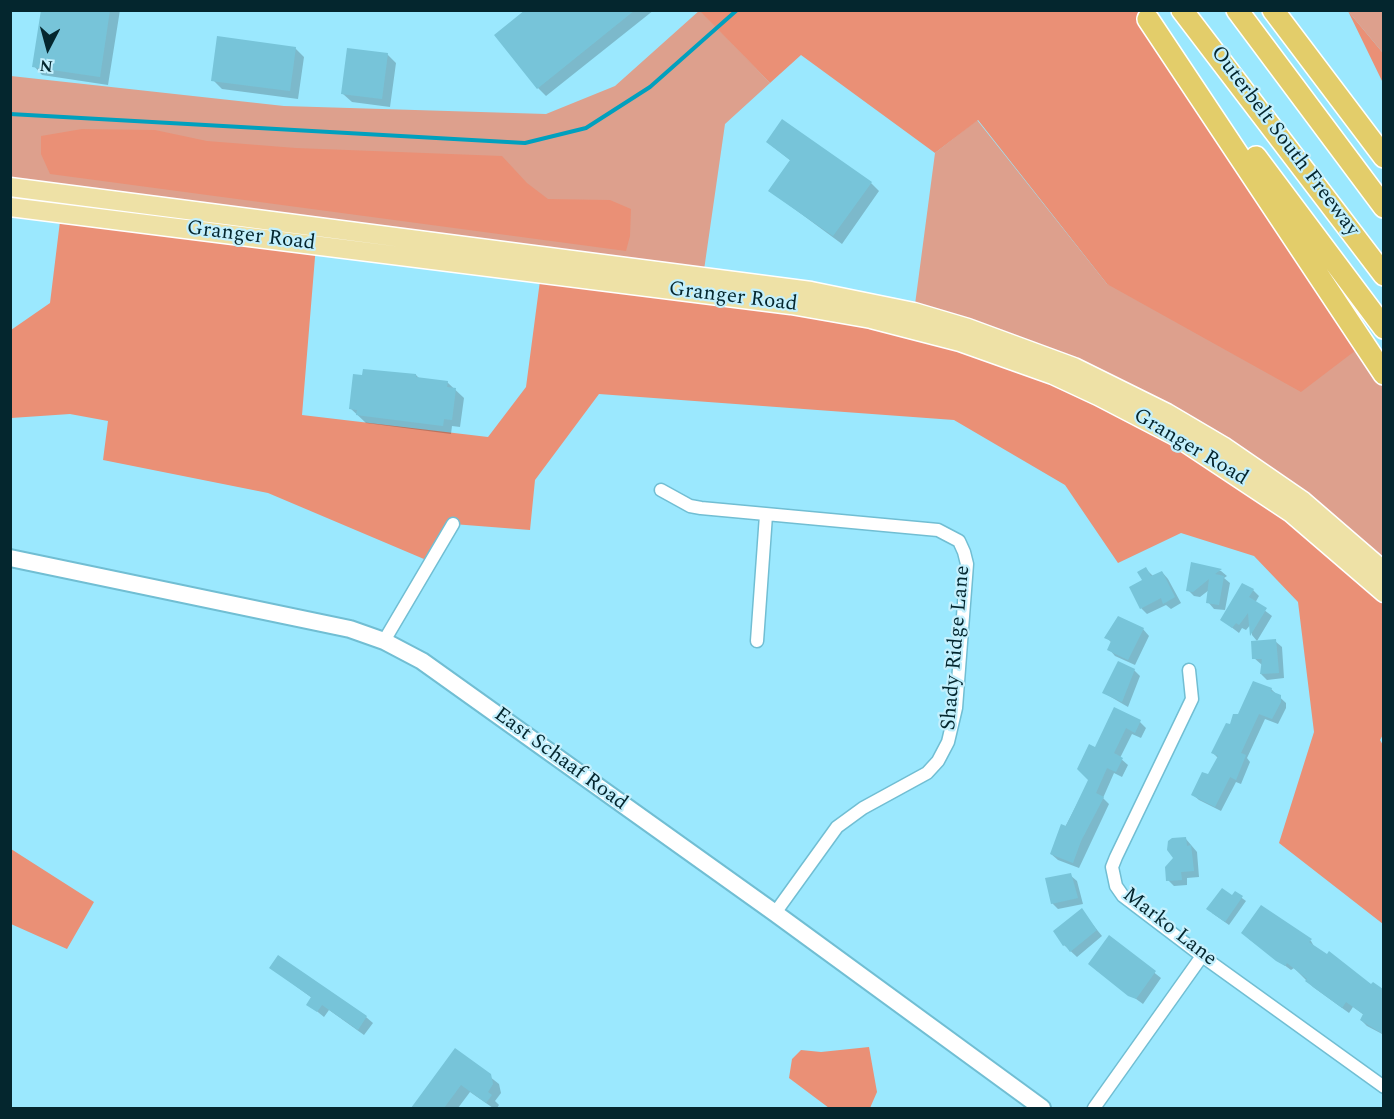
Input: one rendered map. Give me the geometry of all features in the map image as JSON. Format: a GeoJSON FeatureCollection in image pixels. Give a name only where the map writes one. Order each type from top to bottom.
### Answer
{"type":"FeatureCollection","features":[{"type":"Feature","properties":{"kind":"highway","name":"Outerbelt South Freeway"},"geometry":{"type":"LineString","coordinates":[[1182,10],[1383,274]]}},
{"type":"Feature","properties":{"kind":"highway","name":"Outerbelt South Freeway"},"geometry":{"type":"LineString","coordinates":[[1238,10],[1383,207]]}},
{"type":"Feature","properties":{"kind":"highway"},"geometry":{"type":"LineString","coordinates":[[1273,10],[1383,157]]}},
{"type":"Feature","properties":{"kind":"highway"},"geometry":{"type":"LineString","coordinates":[[1144,15],[1383,328]]}},
{"type":"Feature","properties":{"kind":"highway"},"geometry":{"type":"LineString","coordinates":[[1144,15],[1383,374]]}},
{"type":"Feature","properties":{"kind":"main road","name":"Granger Road"},"geometry":{"type":"LineString","coordinates":[[10,187],[702,285],[871,319],[960,342],[1053,375],[1141,417],[1217,462],[1291,513],[1383,593]]}},
{"type":"Feature","properties":{"kind":"main road","name":"Granger Road"},"geometry":{"type":"LineString","coordinates":[[10,207],[702,285],[811,291],[914,312],[968,328],[1074,367],[1167,413],[1223,446],[1303,501],[1383,571]]}},
{"type":"Feature","properties":{"kind":"street","name":"Shady Ridge Lane"},"geometry":{"type":"LineString","coordinates":[[661,490],[690,506],[938,530],[959,541],[967,564],[956,708],[948,742],[938,761],[927,773],[911,784],[862,808],[837,827],[775,913]]}},
{"type":"Feature","properties":{"kind":"street"},"geometry":{"type":"LineString","coordinates":[[757,641],[766,515]]}},
{"type":"Feature","properties":{"kind":"street"},"geometry":{"type":"LineString","coordinates":[[384,641],[453,524]]}},
{"type":"Feature","properties":{"kind":"street","name":"East Schaaf Road"},"geometry":{"type":"LineString","coordinates":[[10,558],[322,622],[384,641],[422,661],[775,913],[1042,1108]]}},
{"type":"Feature","properties":{"kind":"street","name":"Marko Lane"},"geometry":{"type":"LineString","coordinates":[[1189,670],[1192,699],[1112,867],[1116,886],[1123,896],[1202,956],[1383,1087]]}},
{"type":"Feature","properties":{"kind":"street"},"geometry":{"type":"LineString","coordinates":[[1094,1108],[1202,956]]}},
{"type":"Feature","properties":{"kind":"shaded area"},"geometry":{"type":"Polygon","coordinates":[[[700,10],[770,83],[725,124],[703,277],[11,187],[11,76],[284,106],[546,114],[615,86],[700,10]]]}},
{"type":"Feature","properties":{"kind":"shaded area"},"geometry":{"type":"Polygon","coordinates":[[[700,11],[1141,11],[1364,344],[1301,392],[1107,284],[978,120],[935,153],[801,55],[770,83],[700,11]]]}},
{"type":"Feature","properties":{"kind":"shaded area"},"geometry":{"type":"Polygon","coordinates":[[[1348,11],[1383,11],[1383,53],[1348,11]]]}},
{"type":"Feature","properties":{"kind":"shaded area"},"geometry":{"type":"Polygon","coordinates":[[[1348,11],[1383,53],[1383,83],[1348,11]]]}},
{"type":"Feature","properties":{"kind":"shaded area"},"geometry":{"type":"Polygon","coordinates":[[[977,120],[1107,284],[1364,344],[1383,374],[1383,571],[1268,476],[914,312],[935,153],[977,120]]]}},
{"type":"Feature","properties":{"kind":"shaded area"},"geometry":{"type":"Polygon","coordinates":[[[82,129],[155,130],[207,141],[296,148],[502,156],[527,183],[548,199],[610,200],[631,209],[630,236],[626,251],[50,174],[41,154],[41,136],[82,129]]]}},
{"type":"Feature","properties":{"kind":"shaded area"},"geometry":{"type":"Polygon","coordinates":[[[61,213],[316,245],[302,415],[488,437],[526,387],[541,273],[791,305],[960,342],[1175,436],[1383,593],[1384,733],[1380,740],[1384,747],[1383,924],[1279,843],[1314,732],[1298,602],[1254,556],[1181,533],[1118,563],[1065,485],[954,420],[599,394],[535,480],[530,530],[453,524],[431,562],[268,493],[103,460],[108,421],[70,414],[11,418],[11,330],[50,303],[61,213]]]}},
{"type":"Feature","properties":{"kind":"shaded area"},"geometry":{"type":"Polygon","coordinates":[[[11,849],[94,902],[67,949],[11,924],[11,849]]]}},
{"type":"Feature","properties":{"kind":"shaded area"},"geometry":{"type":"Polygon","coordinates":[[[869,1047],[877,1092],[870,1108],[829,1108],[789,1078],[792,1059],[801,1050],[821,1052],[869,1047]]]}},
{"type":"Feature","properties":{"kind":"building"},"geometry":{"type":"Polygon","coordinates":[[[41,10],[110,10],[100,77],[32,67],[41,10]]]}},
{"type":"Feature","properties":{"kind":"building"},"geometry":{"type":"Polygon","coordinates":[[[525,10],[635,10],[537,89],[494,35],[525,10]]]}},
{"type":"Feature","properties":{"kind":"building"},"geometry":{"type":"Polygon","coordinates":[[[217,36],[296,47],[290,91],[211,81],[217,36]]]}},
{"type":"Feature","properties":{"kind":"building"},"geometry":{"type":"Polygon","coordinates":[[[347,48],[388,53],[382,99],[341,94],[347,48]]]}},
{"type":"Feature","properties":{"kind":"building"},"geometry":{"type":"Polygon","coordinates":[[[782,119],[872,182],[833,236],[768,191],[790,160],[766,142],[782,119]]]}},
{"type":"Feature","properties":{"kind":"building"},"geometry":{"type":"Polygon","coordinates":[[[363,369],[416,374],[416,377],[448,381],[447,387],[456,388],[452,420],[444,419],[443,426],[356,415],[357,410],[349,409],[353,374],[362,375],[363,369]]]}},
{"type":"Feature","properties":{"kind":"building"},"geometry":{"type":"Polygon","coordinates":[[[1191,562],[1222,569],[1215,574],[1224,576],[1219,605],[1206,603],[1209,579],[1193,592],[1186,591],[1191,562]]]}},
{"type":"Feature","properties":{"kind":"building"},"geometry":{"type":"Polygon","coordinates":[[[1146,567],[1151,576],[1162,571],[1175,597],[1163,604],[1161,598],[1140,609],[1129,587],[1142,580],[1137,572],[1146,567]]]}},
{"type":"Feature","properties":{"kind":"building"},"geometry":{"type":"Polygon","coordinates":[[[1242,583],[1254,589],[1249,597],[1267,608],[1250,636],[1248,613],[1239,625],[1236,623],[1232,628],[1220,620],[1242,583]]]}},
{"type":"Feature","properties":{"kind":"building"},"geometry":{"type":"Polygon","coordinates":[[[1118,616],[1144,628],[1128,660],[1107,650],[1111,641],[1104,638],[1118,616]]]}},
{"type":"Feature","properties":{"kind":"building"},"geometry":{"type":"Polygon","coordinates":[[[1276,639],[1279,673],[1260,674],[1262,659],[1252,659],[1251,641],[1276,639]]]}},
{"type":"Feature","properties":{"kind":"building"},"geometry":{"type":"Polygon","coordinates":[[[1118,661],[1135,669],[1122,702],[1102,693],[1118,661]]]}},
{"type":"Feature","properties":{"kind":"building"},"geometry":{"type":"Polygon","coordinates":[[[1253,681],[1272,688],[1271,691],[1281,695],[1281,702],[1272,719],[1259,714],[1241,753],[1246,755],[1236,780],[1230,777],[1215,807],[1191,795],[1202,772],[1208,774],[1218,756],[1211,753],[1226,723],[1230,724],[1233,714],[1238,714],[1253,681]]]}},
{"type":"Feature","properties":{"kind":"building"},"geometry":{"type":"Polygon","coordinates":[[[1114,707],[1141,720],[1135,733],[1126,728],[1114,753],[1123,758],[1116,772],[1107,768],[1096,793],[1104,797],[1081,841],[1073,863],[1050,854],[1061,824],[1066,826],[1088,780],[1077,769],[1089,744],[1095,747],[1114,707]]]}},
{"type":"Feature","properties":{"kind":"building"},"geometry":{"type":"Polygon","coordinates":[[[1186,837],[1187,846],[1191,845],[1194,871],[1181,872],[1182,880],[1166,881],[1165,867],[1173,858],[1167,850],[1168,841],[1172,838],[1186,837]]]}},
{"type":"Feature","properties":{"kind":"building"},"geometry":{"type":"Polygon","coordinates":[[[1071,873],[1078,898],[1051,904],[1045,878],[1071,873]]]}},
{"type":"Feature","properties":{"kind":"building"},"geometry":{"type":"Polygon","coordinates":[[[1222,888],[1232,895],[1235,891],[1243,896],[1225,922],[1206,909],[1222,888]]]}},
{"type":"Feature","properties":{"kind":"building"},"geometry":{"type":"Polygon","coordinates":[[[1261,905],[1312,939],[1309,942],[1327,954],[1329,951],[1371,984],[1373,982],[1383,989],[1383,1034],[1360,1020],[1363,1014],[1346,1002],[1342,1008],[1305,981],[1307,979],[1287,963],[1285,966],[1276,961],[1241,933],[1261,905]]]}},
{"type":"Feature","properties":{"kind":"building"},"geometry":{"type":"Polygon","coordinates":[[[1082,908],[1097,930],[1070,952],[1053,931],[1082,908]]]}},
{"type":"Feature","properties":{"kind":"building"},"geometry":{"type":"Polygon","coordinates":[[[1109,935],[1156,971],[1136,999],[1128,996],[1088,964],[1109,935]]]}},
{"type":"Feature","properties":{"kind":"building"},"geometry":{"type":"Polygon","coordinates":[[[278,955],[367,1016],[358,1030],[322,1005],[317,1012],[306,1005],[311,997],[269,968],[278,955]]]}},
{"type":"Feature","properties":{"kind":"building"},"geometry":{"type":"Polygon","coordinates":[[[455,1048],[491,1074],[493,1084],[488,1092],[492,1095],[486,1103],[461,1085],[444,1108],[411,1108],[455,1048]]]}},
{"type":"Feature","properties":{"kind":"waterway"},"geometry":{"type":"LineString","coordinates":[[10,114],[525,143],[586,128],[650,87],[737,10]]}}]}
